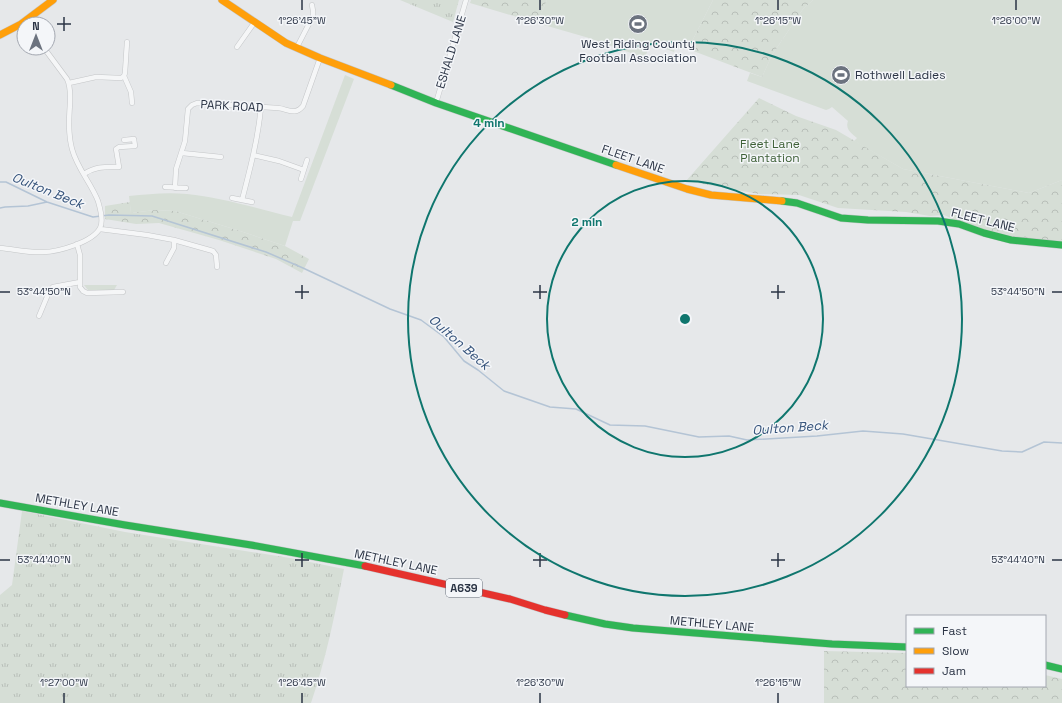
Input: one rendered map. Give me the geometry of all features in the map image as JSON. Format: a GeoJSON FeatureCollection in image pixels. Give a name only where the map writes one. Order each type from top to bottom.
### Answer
{"type":"FeatureCollection","features":[{"type":"Feature","properties":{"kind":"main road","name":"FLEET LANE"},"geometry":{"type":"LineString","coordinates":[[222,0],[273,36],[320,58],[436,103],[697,192],[729,197],[787,201],[807,206],[841,218],[950,222],[1011,240],[1062,245]]}},
{"type":"Feature","properties":{"kind":"main road"},"geometry":{"type":"LineString","coordinates":[[33,16],[49,1]]}},
{"type":"Feature","properties":{"kind":"main road"},"geometry":{"type":"LineString","coordinates":[[0,36],[16,28]]}},
{"type":"Feature","properties":{"kind":"main road","name":"METHLEY LANE"},"geometry":{"type":"LineString","coordinates":[[0,503],[351,563],[468,589],[545,610],[605,624],[730,637],[832,644],[906,647]]}},
{"type":"Feature","properties":{"kind":"main road"},"geometry":{"type":"LineString","coordinates":[[1046,665],[1062,670]]}},
{"type":"Feature","properties":{"kind":"street","name":"ESHALD LANE"},"geometry":{"type":"LineString","coordinates":[[436,103],[466,0]]}},
{"type":"Feature","properties":{"kind":"street"},"geometry":{"type":"LineString","coordinates":[[297,47],[313,16],[312,4]]}},
{"type":"Feature","properties":{"kind":"street"},"geometry":{"type":"LineString","coordinates":[[237,47],[254,23]]}},
{"type":"Feature","properties":{"kind":"street"},"geometry":{"type":"LineString","coordinates":[[127,42],[124,76],[131,92],[132,103]]}},
{"type":"Feature","properties":{"kind":"street"},"geometry":{"type":"LineString","coordinates":[[0,248],[42,252],[56,251],[77,244],[93,236],[100,229],[100,211],[96,196],[72,150],[70,140],[69,83],[50,56]]}},
{"type":"Feature","properties":{"kind":"street","name":"PARK ROAD"},"geometry":{"type":"LineString","coordinates":[[175,188],[176,169],[182,153],[186,135],[188,112],[192,105],[197,103],[278,108],[294,112],[303,106],[320,58]]}},
{"type":"Feature","properties":{"kind":"street"},"geometry":{"type":"LineString","coordinates":[[69,83],[96,76],[121,78],[124,76]]}},
{"type":"Feature","properties":{"kind":"street"},"geometry":{"type":"LineString","coordinates":[[242,200],[254,155],[261,107]]}},
{"type":"Feature","properties":{"kind":"street"},"geometry":{"type":"LineString","coordinates":[[84,174],[99,167],[119,167],[116,149],[119,147],[135,146],[134,139],[124,140]]}},
{"type":"Feature","properties":{"kind":"street"},"geometry":{"type":"LineString","coordinates":[[182,153],[221,157]]}},
{"type":"Feature","properties":{"kind":"street"},"geometry":{"type":"LineString","coordinates":[[254,155],[279,161],[304,170]]}},
{"type":"Feature","properties":{"kind":"street"},"geometry":{"type":"LineString","coordinates":[[300,179],[307,160]]}},
{"type":"Feature","properties":{"kind":"street"},"geometry":{"type":"LineString","coordinates":[[165,187],[186,188]]}},
{"type":"Feature","properties":{"kind":"street"},"geometry":{"type":"LineString","coordinates":[[232,198],[252,202]]}},
{"type":"Feature","properties":{"kind":"street"},"geometry":{"type":"LineString","coordinates":[[100,229],[174,240],[213,251],[216,255],[217,267]]}},
{"type":"Feature","properties":{"kind":"street"},"geometry":{"type":"LineString","coordinates":[[166,263],[174,248],[174,240]]}},
{"type":"Feature","properties":{"kind":"street"},"geometry":{"type":"LineString","coordinates":[[77,244],[80,255],[81,289],[87,292],[123,292]]}},
{"type":"Feature","properties":{"kind":"street"},"geometry":{"type":"LineString","coordinates":[[39,316],[49,292],[53,287],[80,282]]}},
{"type":"Feature","properties":{"kind":"green space"},"geometry":{"type":"Polygon","coordinates":[[[400,0],[459,0],[453,22],[400,0]]]}},
{"type":"Feature","properties":{"kind":"green space"},"geometry":{"type":"Polygon","coordinates":[[[471,0],[547,0],[537,23],[470,3],[471,0]]]}},
{"type":"Feature","properties":{"kind":"green space","name":"West Riding County Football Association"},"geometry":{"type":"Polygon","coordinates":[[[547,0],[713,0],[688,49],[675,48],[674,52],[650,43],[645,58],[589,38],[537,23],[547,0]]]}},
{"type":"Feature","properties":{"kind":"green space"},"geometry":{"type":"Polygon","coordinates":[[[713,0],[813,0],[803,9],[772,55],[762,77],[688,49],[713,0]]]}},
{"type":"Feature","properties":{"kind":"green space"},"geometry":{"type":"Polygon","coordinates":[[[813,0],[1062,0],[1062,180],[1029,193],[903,169],[854,141],[857,138],[848,129],[848,121],[832,107],[826,110],[747,81],[750,73],[762,77],[772,55],[803,9],[813,0]]]}},
{"type":"Feature","properties":{"kind":"green space"},"geometry":{"type":"Polygon","coordinates":[[[345,75],[354,79],[300,221],[293,221],[285,246],[175,211],[155,210],[131,213],[129,196],[173,193],[213,198],[292,217],[345,75]]]}},
{"type":"Feature","properties":{"kind":"green space","name":"Fleet Lane Plantation"},"geometry":{"type":"Polygon","coordinates":[[[759,98],[796,116],[836,130],[903,169],[1029,193],[1062,180],[1062,241],[1013,237],[957,221],[944,215],[930,216],[906,212],[838,208],[799,195],[759,194],[686,181],[759,98]]]}},
{"type":"Feature","properties":{"kind":"green space"},"geometry":{"type":"Polygon","coordinates":[[[130,202],[131,213],[155,210],[175,211],[285,246],[309,259],[302,273],[276,259],[219,240],[159,223],[136,224],[105,219],[105,206],[130,202]]]}},
{"type":"Feature","properties":{"kind":"green space"},"geometry":{"type":"Polygon","coordinates":[[[84,285],[117,285],[114,290],[88,290],[84,285]]]}},
{"type":"Feature","properties":{"kind":"green space"},"geometry":{"type":"Polygon","coordinates":[[[22,511],[125,532],[290,558],[344,569],[326,653],[311,703],[0,703],[0,595],[12,585],[22,511]]]}},
{"type":"Feature","properties":{"kind":"green space"},"geometry":{"type":"Polygon","coordinates":[[[824,651],[906,653],[906,687],[1046,687],[1046,675],[1062,679],[1062,703],[824,703],[824,651]]]}},
{"type":"Feature","properties":{"kind":"waterway","name":"Oulton Beck"},"geometry":{"type":"LineString","coordinates":[[0,182],[6,182],[47,202],[93,217],[109,215],[152,216],[266,252],[390,309],[421,320],[444,337],[464,361],[504,391],[550,407],[576,409],[610,425],[645,426],[699,437],[729,436],[747,440],[817,436],[863,431],[903,434],[1002,451],[1022,452],[1044,442],[1062,443]]}},
{"type":"Feature","properties":{"kind":"waterway"},"geometry":{"type":"LineString","coordinates":[[0,208],[28,206],[47,202]]}},
{"type":"Feature","properties":{"kind":"traffic: fast"},"geometry":{"type":"LineString","coordinates":[[391,85],[436,103],[616,165]]}},
{"type":"Feature","properties":{"kind":"traffic: fast"},"geometry":{"type":"LineString","coordinates":[[782,201],[797,203],[841,218],[938,221],[959,224],[984,233],[1011,240],[1062,245]]}},
{"type":"Feature","properties":{"kind":"traffic: fast"},"geometry":{"type":"LineString","coordinates":[[0,503],[251,545],[365,566]]}},
{"type":"Feature","properties":{"kind":"traffic: fast"},"geometry":{"type":"LineString","coordinates":[[565,615],[605,624],[633,628],[832,644],[906,647]]}},
{"type":"Feature","properties":{"kind":"traffic: fast"},"geometry":{"type":"LineString","coordinates":[[1046,665],[1062,669]]}},
{"type":"Feature","properties":{"kind":"traffic: slow"},"geometry":{"type":"LineString","coordinates":[[0,35],[21,24],[53,0]]}},
{"type":"Feature","properties":{"kind":"traffic: slow"},"geometry":{"type":"LineString","coordinates":[[222,0],[286,43],[320,58],[391,85]]}},
{"type":"Feature","properties":{"kind":"traffic: slow"},"geometry":{"type":"LineString","coordinates":[[616,165],[687,189],[711,195],[782,201]]}},
{"type":"Feature","properties":{"kind":"traffic: jam"},"geometry":{"type":"LineString","coordinates":[[365,566],[510,599],[565,615]]}},
{"type":"Feature","properties":{"kind":"place","name":"West Riding County Football Association"},"geometry":{"type":"Point","coordinates":[638,24]}},
{"type":"Feature","properties":{"kind":"place","name":"Rothwell Ladies"},"geometry":{"type":"Point","coordinates":[841,75]}}]}
